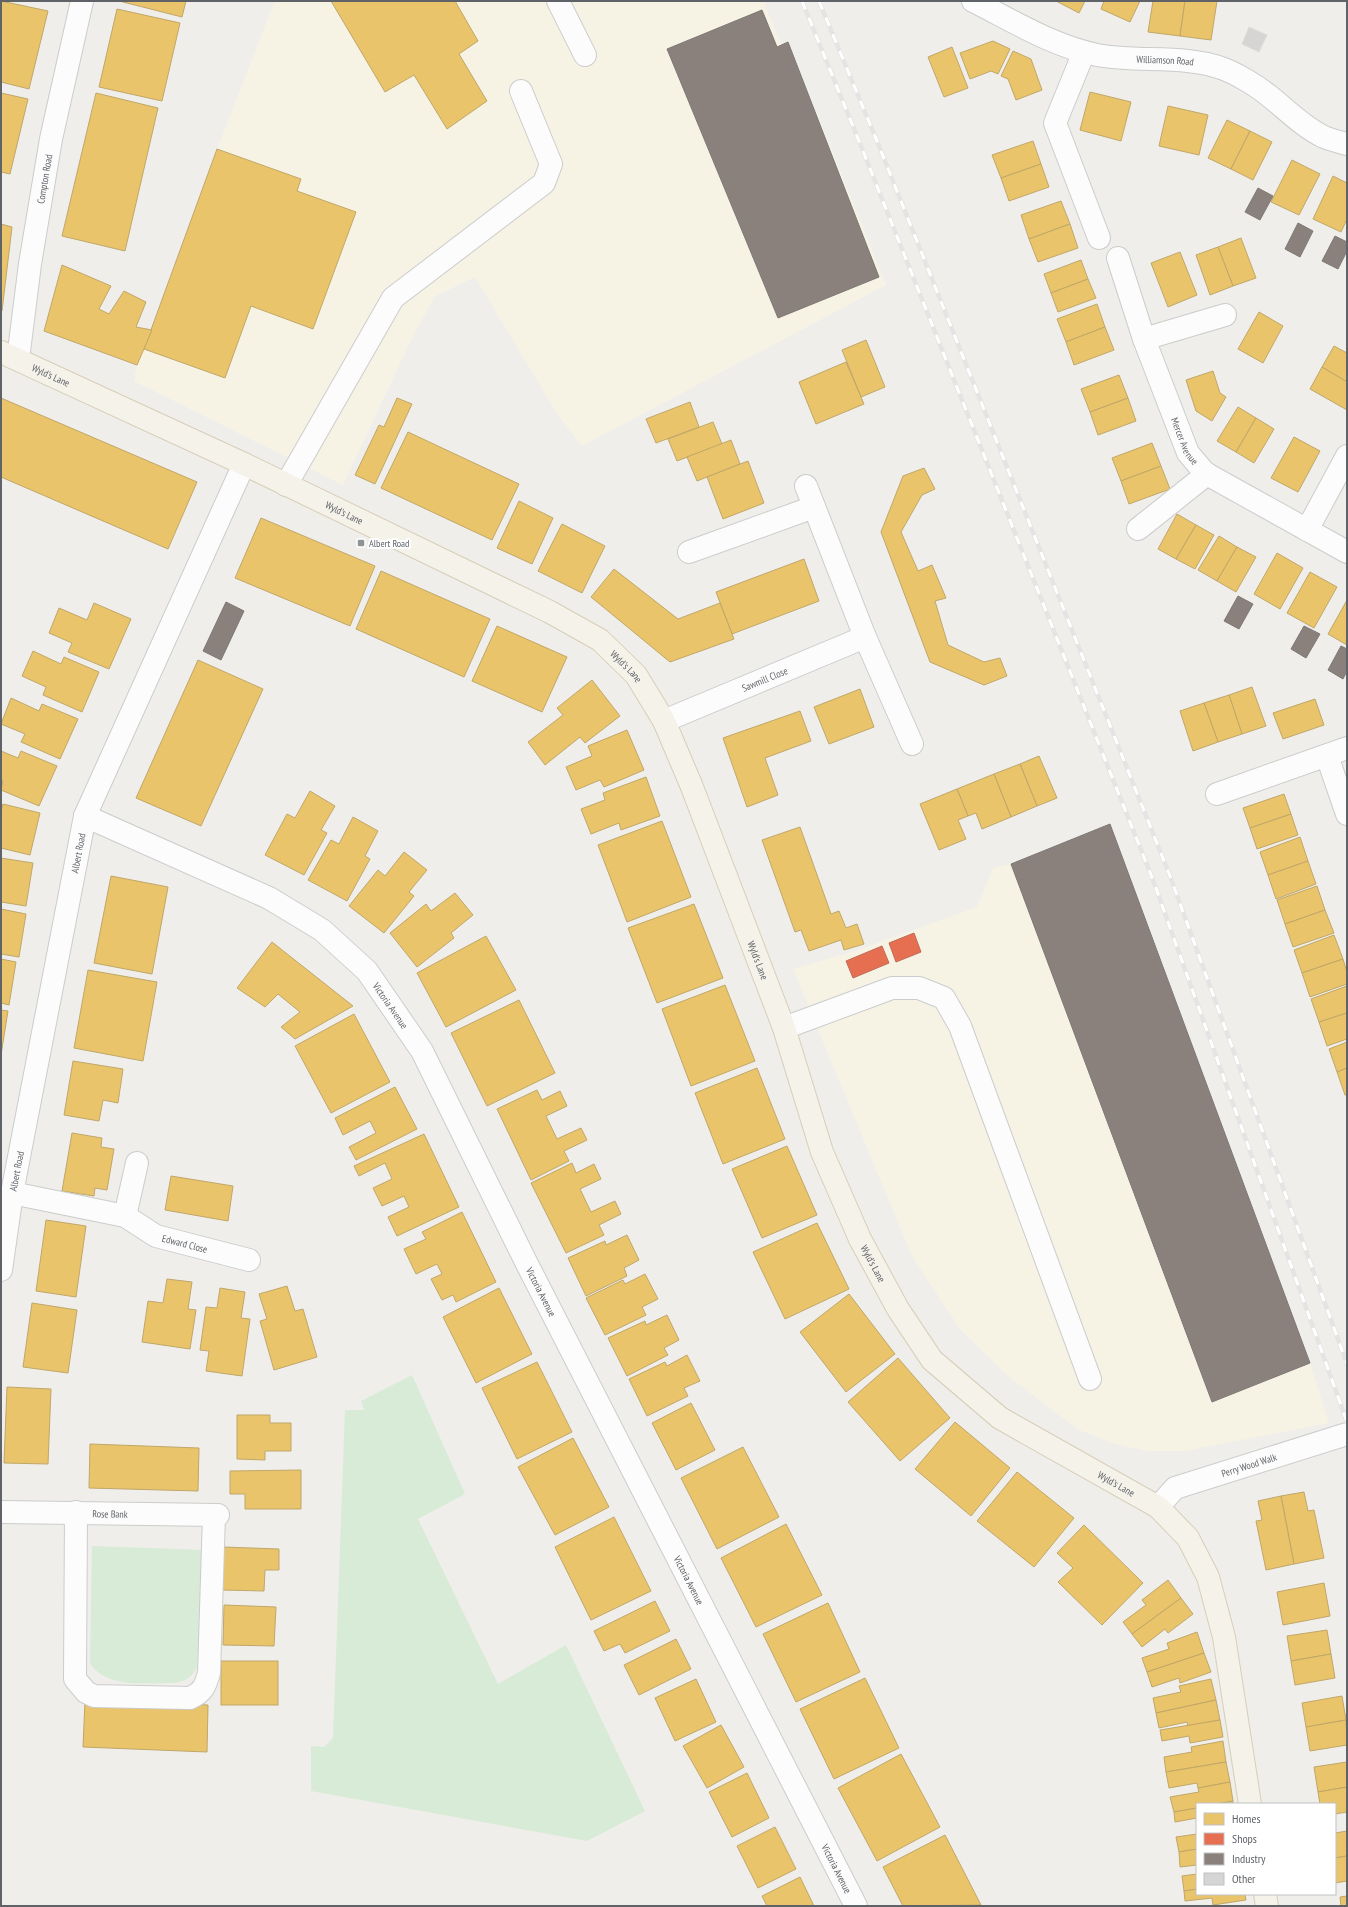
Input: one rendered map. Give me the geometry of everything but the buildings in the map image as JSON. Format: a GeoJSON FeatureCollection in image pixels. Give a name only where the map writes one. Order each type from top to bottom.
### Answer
{"type":"FeatureCollection","features":[{"type":"Feature","properties":{"kind":"main road","name":"Wyld's Lane"},"geometry":{"type":"LineString","coordinates":[[9,355],[244,464],[550,612],[600,640],[636,675],[664,721],[692,787],[784,1028],[822,1152],[860,1239],[898,1309],[932,1360],[1000,1418],[1158,1507],[1188,1538],[1208,1577],[1224,1638],[1250,1803]]}},
{"type":"Feature","properties":{"kind":"main road"},"geometry":{"type":"LineString","coordinates":[[1265,1895],[1266,1906]]}},
{"type":"Feature","properties":{"kind":"street","name":"Compton Road"},"geometry":{"type":"LineString","coordinates":[[9,355],[30,264],[51,138],[82,1]]}},
{"type":"Feature","properties":{"kind":"street"},"geometry":{"type":"LineString","coordinates":[[558,1],[585,55]]}},
{"type":"Feature","properties":{"kind":"street","name":"Williamson Road"},"geometry":{"type":"LineString","coordinates":[[973,1],[1061,46],[1084,52],[1124,59],[1177,60],[1224,69],[1267,94],[1299,121],[1324,137],[1347,144]]}},
{"type":"Feature","properties":{"kind":"street"},"geometry":{"type":"LineString","coordinates":[[1084,52],[1055,123],[1099,238]]}},
{"type":"Feature","properties":{"kind":"street"},"geometry":{"type":"LineString","coordinates":[[286,485],[393,298],[544,184],[551,164],[521,91]]}},
{"type":"Feature","properties":{"kind":"street","name":"Mercer Avenue"},"geometry":{"type":"LineString","coordinates":[[1118,258],[1144,339],[1188,453],[1207,474],[1347,552]]}},
{"type":"Feature","properties":{"kind":"street"},"geometry":{"type":"LineString","coordinates":[[1144,339],[1225,315]]}},
{"type":"Feature","properties":{"kind":"street"},"geometry":{"type":"LineString","coordinates":[[1307,530],[1347,456]]}},
{"type":"Feature","properties":{"kind":"street","name":"Albert Road"},"geometry":{"type":"LineString","coordinates":[[1,1270],[12,1193],[85,816],[244,464]]}},
{"type":"Feature","properties":{"kind":"street"},"geometry":{"type":"LineString","coordinates":[[1138,529],[1207,474]]}},
{"type":"Feature","properties":{"kind":"street"},"geometry":{"type":"LineString","coordinates":[[806,486],[865,637],[912,744]]}},
{"type":"Feature","properties":{"kind":"street"},"geometry":{"type":"LineString","coordinates":[[689,552],[814,507]]}},
{"type":"Feature","properties":{"kind":"street","name":"Sawmill Close"},"geometry":{"type":"LineString","coordinates":[[664,721],[865,637]]}},
{"type":"Feature","properties":{"kind":"street"},"geometry":{"type":"LineString","coordinates":[[1217,794],[1284,769],[1327,756],[1347,748]]}},
{"type":"Feature","properties":{"kind":"street"},"geometry":{"type":"LineString","coordinates":[[1327,756],[1347,814]]}},
{"type":"Feature","properties":{"kind":"street","name":"Victoria Avenue"},"geometry":{"type":"LineString","coordinates":[[85,816],[269,898],[322,930],[367,971],[422,1051],[526,1262],[856,1906]]}},
{"type":"Feature","properties":{"kind":"street"},"geometry":{"type":"LineString","coordinates":[[784,1028],[892,988],[920,988],[944,998],[960,1026],[1090,1379]]}},
{"type":"Feature","properties":{"kind":"street"},"geometry":{"type":"LineString","coordinates":[[125,1216],[137,1163]]}},
{"type":"Feature","properties":{"kind":"street","name":"Edward Close"},"geometry":{"type":"LineString","coordinates":[[12,1193],[125,1216],[156,1236],[248,1260]]}},
{"type":"Feature","properties":{"kind":"street","name":"Perry Wood Walk"},"geometry":{"type":"LineString","coordinates":[[1158,1507],[1175,1488],[1323,1443],[1347,1434]]}},
{"type":"Feature","properties":{"kind":"street","name":"Rose Bank"},"geometry":{"type":"LineString","coordinates":[[1,1512],[76,1512],[216,1515],[209,1673],[205,1686],[199,1694],[190,1698],[94,1696],[86,1692],[75,1679],[76,1512]]}},
{"type":"Feature","properties":{"kind":"shaded area"},"geometry":{"type":"Polygon","coordinates":[[[275,1],[763,1],[781,44],[788,42],[886,285],[582,446],[556,412],[475,277],[434,297],[410,342],[343,485],[134,381],[137,365],[152,330],[217,149],[275,1]]]}},
{"type":"Feature","properties":{"kind":"shaded area"},"geometry":{"type":"Polygon","coordinates":[[[1110,824],[1310,1363],[1329,1423],[1184,1451],[1148,1451],[1115,1444],[1079,1430],[1009,1377],[960,1329],[912,1256],[793,969],[858,950],[977,907],[993,868],[1011,864],[1110,824]]]}},
{"type":"Feature","properties":{"kind":"green space"},"geometry":{"type":"Polygon","coordinates":[[[412,1375],[465,1494],[418,1519],[498,1684],[566,1645],[645,1811],[587,1841],[311,1791],[311,1746],[324,1747],[333,1738],[345,1410],[364,1410],[361,1401],[412,1375]]]}},
{"type":"Feature","properties":{"kind":"green space"},"geometry":{"type":"Polygon","coordinates":[[[92,1546],[204,1550],[197,1667],[188,1678],[175,1683],[128,1683],[106,1677],[97,1671],[90,1663],[92,1546]]]}},
{"type":"Feature","properties":{"kind":"railway"},"geometry":{"type":"LineString","coordinates":[[802,1],[1153,880],[1347,1422]]}},
{"type":"Feature","properties":{"kind":"railway"},"geometry":{"type":"LineString","coordinates":[[819,1],[879,146],[1170,876],[1347,1364]]}},
{"type":"Feature","properties":{"kind":"place","name":"Albert Road"},"geometry":{"type":"Point","coordinates":[361,543]}}]}
